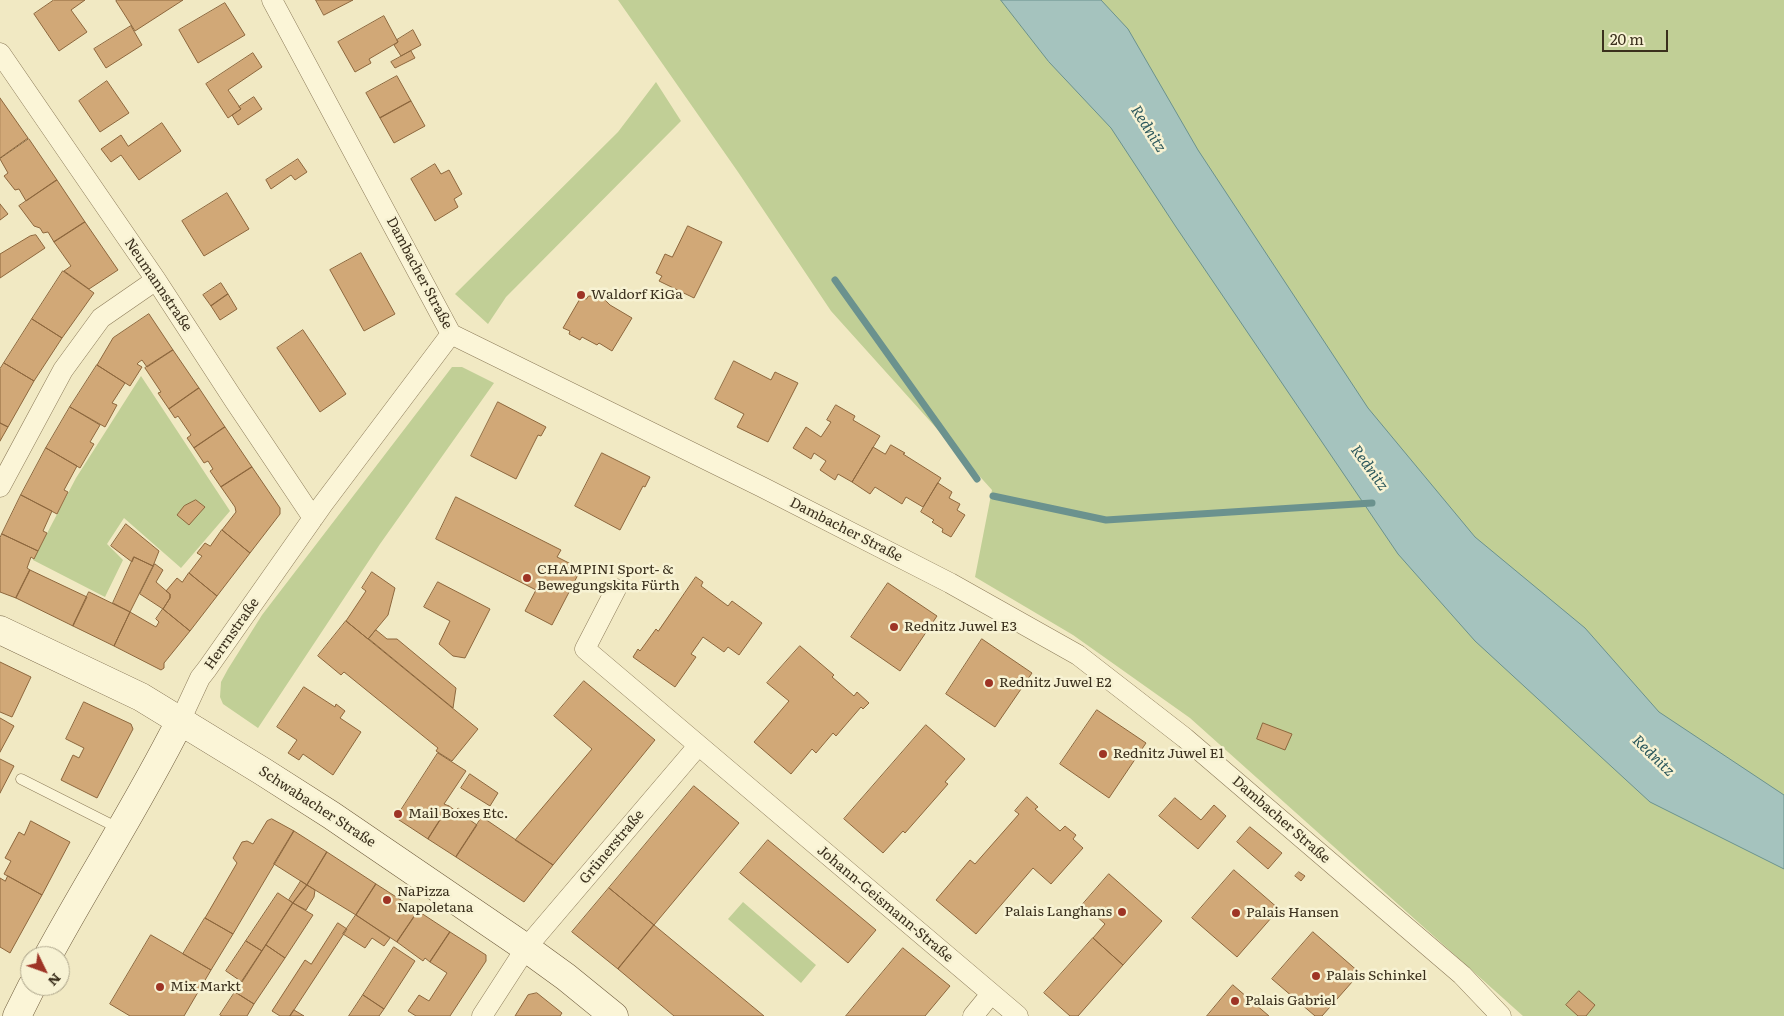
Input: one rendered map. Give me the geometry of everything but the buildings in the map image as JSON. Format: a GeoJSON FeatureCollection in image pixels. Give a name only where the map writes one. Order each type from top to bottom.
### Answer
{"type":"FeatureCollection","features":[{"type":"Feature","properties":{"kind":"main road","name":"Schwabacher Straße"},"geometry":{"type":"LineString","coordinates":[[0,630],[141,697],[331,815],[566,976],[614,1016]]}},
{"type":"Feature","properties":{"kind":"main road","name":"Herrnstraße"},"geometry":{"type":"LineString","coordinates":[[53,946],[75,905],[160,761],[180,721]]}},
{"type":"Feature","properties":{"kind":"main road"},"geometry":{"type":"LineString","coordinates":[[17,1016],[27,996]]}},
{"type":"Feature","properties":{"kind":"street","name":"Dambacher Straße"},"geometry":{"type":"LineString","coordinates":[[272,0],[451,334],[762,487],[950,583],[1078,655],[1192,744],[1462,975],[1502,1016]]}},
{"type":"Feature","properties":{"kind":"street","name":"Neumannstraße"},"geometry":{"type":"LineString","coordinates":[[0,53],[156,280],[228,392],[313,518]]}},
{"type":"Feature","properties":{"kind":"street"},"geometry":{"type":"LineString","coordinates":[[0,487],[63,370],[101,318],[156,280]]}},
{"type":"Feature","properties":{"kind":"street","name":"Herrnstraße"},"geometry":{"type":"LineString","coordinates":[[180,721],[200,678],[313,518],[451,334]]}},
{"type":"Feature","properties":{"kind":"street"},"geometry":{"type":"LineString","coordinates":[[616,589],[585,650],[698,746]]}},
{"type":"Feature","properties":{"kind":"street","name":"Johann-Geismann-Straße"},"geometry":{"type":"LineString","coordinates":[[698,746],[1018,1016]]}},
{"type":"Feature","properties":{"kind":"street","name":"Grünerstraße"},"geometry":{"type":"LineString","coordinates":[[482,1016],[526,948],[698,746]]}},
{"type":"Feature","properties":{"kind":"street"},"geometry":{"type":"LineString","coordinates":[[973,1016],[991,994]]}},
{"type":"Feature","properties":{"kind":"lane"},"geometry":{"type":"LineString","coordinates":[[21,779],[121,829]]}},
{"type":"Feature","properties":{"kind":"green space"},"geometry":{"type":"Polygon","coordinates":[[[618,0],[1784,0],[1784,1016],[1523,1016],[1190,718],[1073,635],[975,577],[992,490],[831,311],[738,172],[618,0]]]}},
{"type":"Feature","properties":{"kind":"green space"},"geometry":{"type":"Polygon","coordinates":[[[656,82],[681,121],[506,297],[488,324],[455,294],[618,132],[656,82]]]}},
{"type":"Feature","properties":{"kind":"green space"},"geometry":{"type":"Polygon","coordinates":[[[452,367],[462,367],[494,383],[380,544],[258,728],[223,704],[220,697],[221,682],[262,615],[452,367]]]}},
{"type":"Feature","properties":{"kind":"green space"},"geometry":{"type":"Polygon","coordinates":[[[141,376],[230,511],[181,568],[124,518],[107,544],[123,560],[105,597],[33,560],[76,478],[141,376]]]}},
{"type":"Feature","properties":{"kind":"green space"},"geometry":{"type":"Polygon","coordinates":[[[743,902],[816,965],[801,983],[728,919],[743,902]]]}},
{"type":"Feature","properties":{"kind":"water","name":"Rednitz"},"geometry":{"type":"Polygon","coordinates":[[[1001,0],[1101,0],[1128,29],[1198,150],[1368,408],[1475,537],[1585,628],[1659,712],[1784,795],[1784,869],[1650,802],[1475,641],[1398,554],[1111,128],[1049,62],[1001,0]]]}},
{"type":"Feature","properties":{"kind":"waterway"},"geometry":{"type":"LineString","coordinates":[[835,280],[977,479]]}},
{"type":"Feature","properties":{"kind":"waterway"},"geometry":{"type":"LineString","coordinates":[[993,496],[1106,520],[1372,503]]}},
{"type":"Feature","properties":{"kind":"place","name":"Waldorf KiGa"},"geometry":{"type":"Point","coordinates":[581,295]}},
{"type":"Feature","properties":{"kind":"place","name":"CHAMPINI Sport- & Bewegungskita Fürth"},"geometry":{"type":"Point","coordinates":[527,578]}},
{"type":"Feature","properties":{"kind":"place","name":"Rednitz Juwel E3"},"geometry":{"type":"Point","coordinates":[894,627]}},
{"type":"Feature","properties":{"kind":"place","name":"Rednitz Juwel E2"},"geometry":{"type":"Point","coordinates":[989,683]}},
{"type":"Feature","properties":{"kind":"place","name":"Rednitz Juwel E1"},"geometry":{"type":"Point","coordinates":[1103,754]}},
{"type":"Feature","properties":{"kind":"place","name":"Mail Boxes Etc."},"geometry":{"type":"Point","coordinates":[398,814]}},
{"type":"Feature","properties":{"kind":"place","name":"NaPizza Napoletana"},"geometry":{"type":"Point","coordinates":[387,900]}},
{"type":"Feature","properties":{"kind":"place","name":"Palais Langhans"},"geometry":{"type":"Point","coordinates":[1122,912]}},
{"type":"Feature","properties":{"kind":"place","name":"Palais Hansen"},"geometry":{"type":"Point","coordinates":[1236,913]}},
{"type":"Feature","properties":{"kind":"place","name":"Palais Schinkel"},"geometry":{"type":"Point","coordinates":[1316,976]}},
{"type":"Feature","properties":{"kind":"place","name":"Mix Markt"},"geometry":{"type":"Point","coordinates":[160,987]}},
{"type":"Feature","properties":{"kind":"place","name":"Palais Gabriel"},"geometry":{"type":"Point","coordinates":[1235,1001]}}]}
